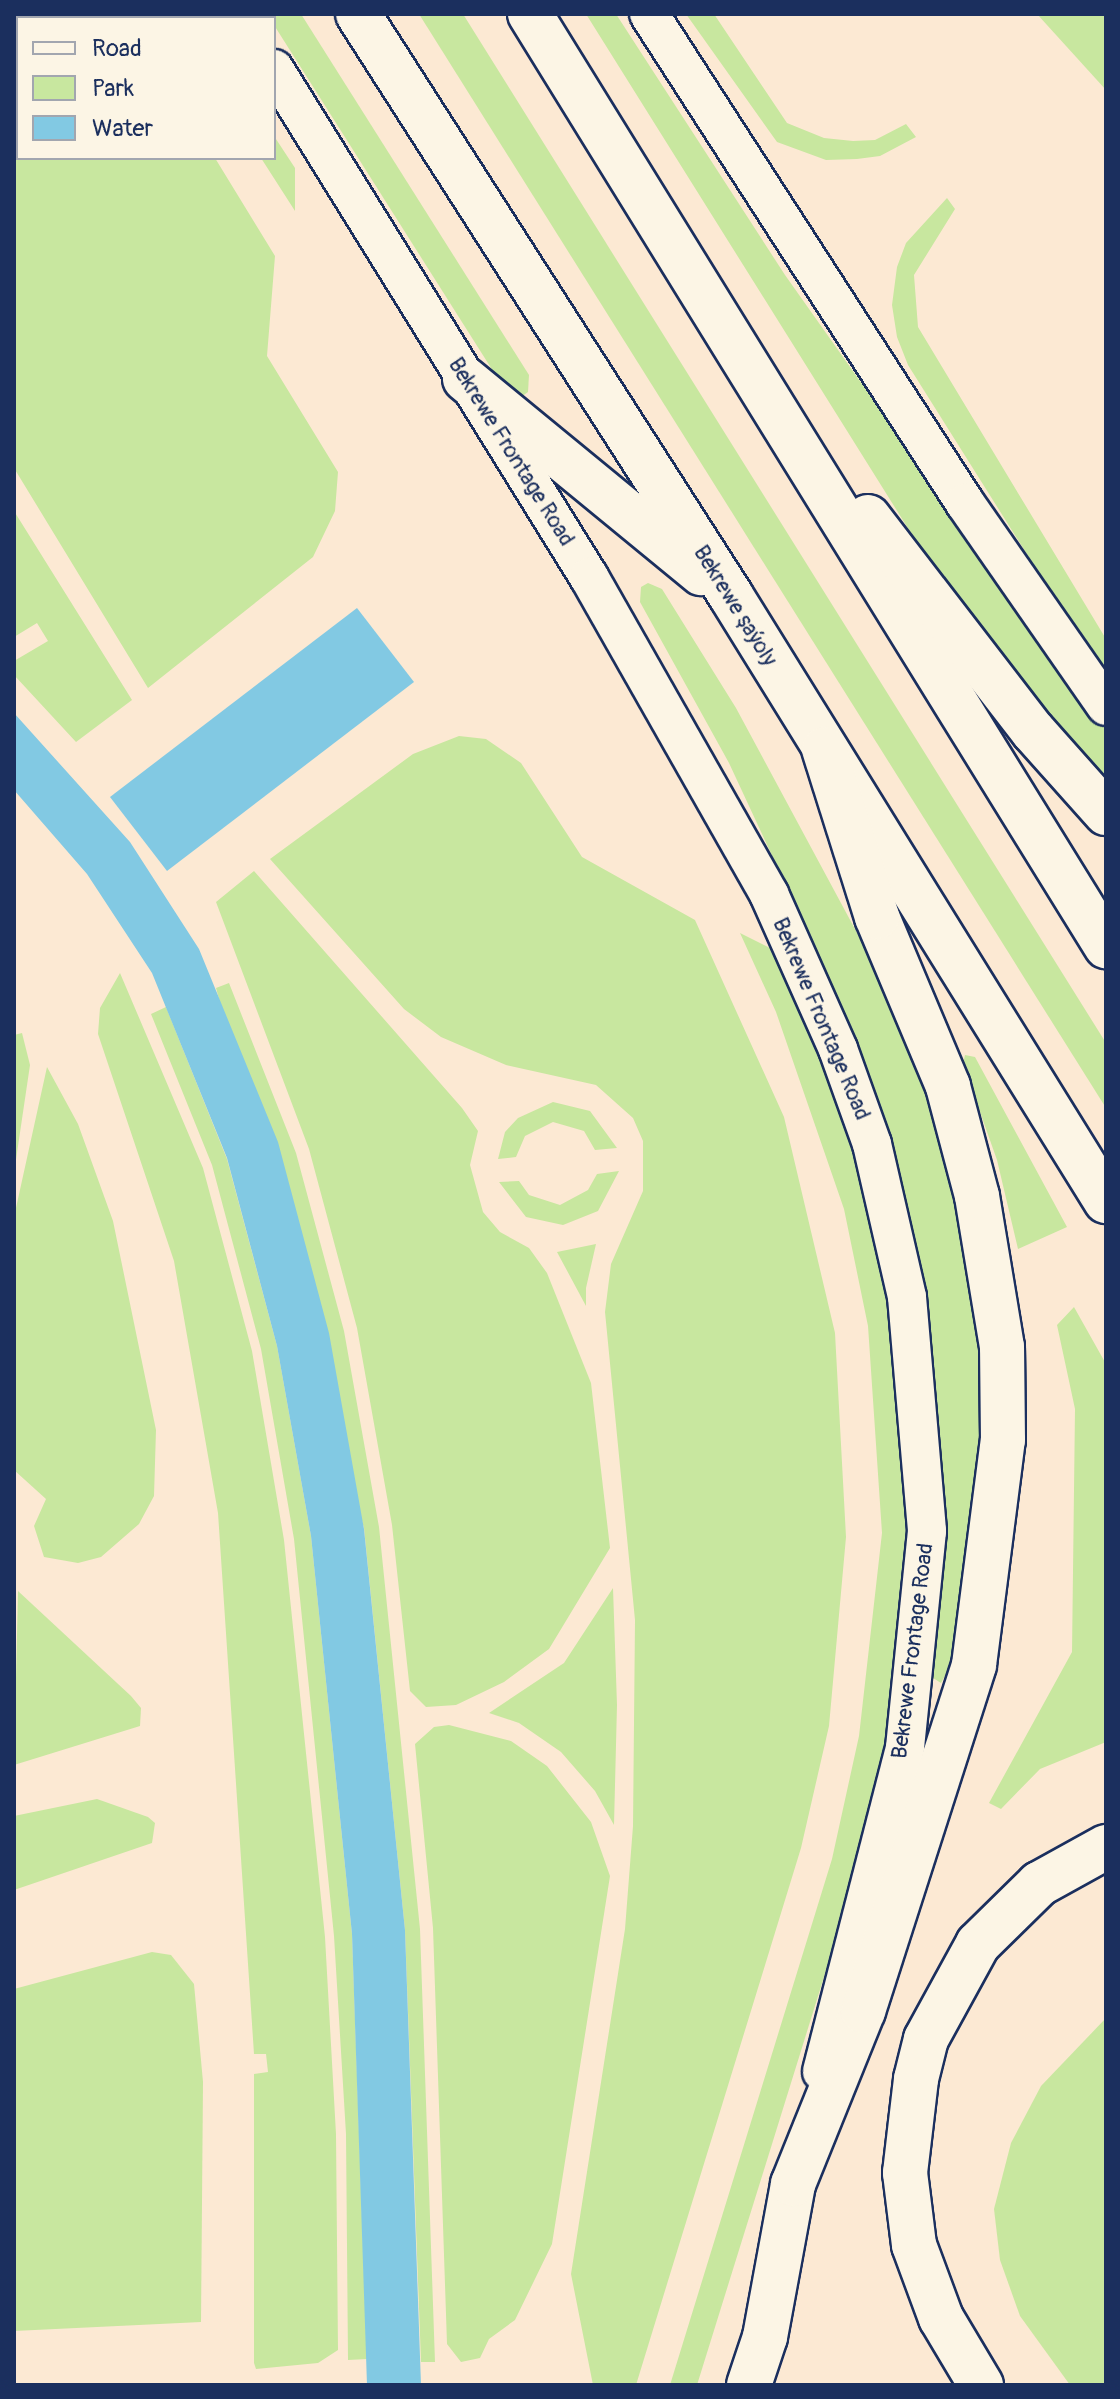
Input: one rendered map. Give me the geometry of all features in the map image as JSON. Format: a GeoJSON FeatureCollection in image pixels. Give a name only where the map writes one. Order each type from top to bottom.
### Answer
{"type":"FeatureCollection","features":[{"type":"Feature","properties":{"kind":"main road","name":"Bekrewe şaýoly"},"geometry":{"type":"LineString","coordinates":[[358,14],[731,596],[1106,1201]]}},
{"type":"Feature","properties":{"kind":"main road"},"geometry":{"type":"LineString","coordinates":[[530,14],[1106,946]]}},
{"type":"Feature","properties":{"kind":"main road"},"geometry":{"type":"LineString","coordinates":[[732,345],[1033,731],[1106,813]]}},
{"type":"Feature","properties":{"kind":"main road"},"geometry":{"type":"LineString","coordinates":[[465,379],[731,596]]}},
{"type":"Feature","properties":{"kind":"main road"},"geometry":{"type":"LineString","coordinates":[[749,2385],[765,2337],[793,2184],[863,2011],[974,1665],[1003,1440],[1002,1347],[977,1196],[948,1086],[877,917],[824,749]]}},
{"type":"Feature","properties":{"kind":"main road"},"geometry":{"type":"LineString","coordinates":[[981,2385],[941,2318],[914,2245],[905,2173],[916,2079],[926,2039],[978,1944],[1039,1884],[1106,1847]]}},
{"type":"Feature","properties":{"kind":"street"},"geometry":{"type":"LineString","coordinates":[[649,14],[965,503],[1106,706]]}},
{"type":"Feature","properties":{"kind":"street","name":"Bekrewe Frontage Road"},"geometry":{"type":"LineString","coordinates":[[276,72],[589,577],[769,894],[838,1049],[872,1144],[907,1297],[927,1531],[905,1748],[793,2184]]}},
{"type":"Feature","properties":{"kind":"green space"},"geometry":{"type":"Polygon","coordinates":[[[14,14],[55,16],[16,16],[16,160],[216,160],[275,256],[267,356],[338,472],[335,511],[313,557],[148,688],[14,468],[14,14]]]}},
{"type":"Feature","properties":{"kind":"green space"},"geometry":{"type":"Polygon","coordinates":[[[301,14],[529,375],[528,392],[521,397],[505,390],[276,28],[276,16],[268,16],[301,14]]]}},
{"type":"Feature","properties":{"kind":"green space"},"geometry":{"type":"Polygon","coordinates":[[[419,14],[463,14],[1106,1043],[1106,1108],[419,14]]]}},
{"type":"Feature","properties":{"kind":"green space"},"geometry":{"type":"Polygon","coordinates":[[[586,14],[616,14],[785,275],[1106,729],[1106,783],[941,581],[586,14]]]}},
{"type":"Feature","properties":{"kind":"green space"},"geometry":{"type":"Polygon","coordinates":[[[686,14],[714,14],[787,123],[824,138],[853,141],[875,140],[906,124],[916,137],[880,156],[857,159],[826,160],[777,142],[686,14]]]}},
{"type":"Feature","properties":{"kind":"green space"},"geometry":{"type":"Polygon","coordinates":[[[1037,14],[1106,14],[1106,90],[1037,14]]]}},
{"type":"Feature","properties":{"kind":"green space"},"geometry":{"type":"Polygon","coordinates":[[[276,139],[295,168],[295,211],[262,160],[276,160],[276,139]]]}},
{"type":"Feature","properties":{"kind":"green space"},"geometry":{"type":"Polygon","coordinates":[[[947,198],[955,209],[914,275],[918,327],[1106,639],[1106,680],[908,365],[897,337],[892,305],[897,267],[906,243],[947,198]]]}},
{"type":"Feature","properties":{"kind":"green space"},"geometry":{"type":"Polygon","coordinates":[[[14,511],[132,700],[76,742],[14,675],[14,661],[48,641],[37,623],[14,637],[14,511]]]}},
{"type":"Feature","properties":{"kind":"green space"},"geometry":{"type":"Polygon","coordinates":[[[648,583],[662,589],[736,708],[884,983],[915,1056],[962,1200],[983,1356],[985,1447],[952,1663],[941,1683],[933,1678],[944,1544],[933,1362],[888,1135],[842,1006],[729,763],[640,602],[641,587],[648,583]]]}},
{"type":"Feature","properties":{"kind":"green space"},"geometry":{"type":"Polygon","coordinates":[[[459,736],[486,739],[521,763],[582,857],[695,920],[784,1117],[835,1333],[846,1537],[829,1726],[801,1848],[636,2385],[593,2385],[571,2274],[625,1929],[633,1826],[635,1620],[605,1312],[611,1264],[643,1191],[643,1141],[633,1118],[596,1085],[506,1065],[441,1037],[404,1009],[270,859],[413,754],[459,736]]]}},
{"type":"Feature","properties":{"kind":"green space"},"geometry":{"type":"Polygon","coordinates":[[[254,871],[462,1108],[478,1131],[470,1165],[483,1212],[500,1232],[529,1248],[547,1273],[591,1383],[610,1548],[549,1649],[504,1682],[456,1705],[426,1707],[410,1691],[392,1525],[357,1328],[309,1149],[216,902],[254,871]]]}},
{"type":"Feature","properties":{"kind":"green space"},"geometry":{"type":"Polygon","coordinates":[[[740,933],[780,953],[802,996],[870,1197],[895,1314],[911,1531],[891,1738],[861,1858],[697,2385],[670,2385],[832,1859],[859,1736],[882,1533],[868,1326],[844,1209],[776,1012],[740,933]]]}},
{"type":"Feature","properties":{"kind":"green space"},"geometry":{"type":"Polygon","coordinates":[[[120,973],[203,1168],[252,1351],[284,1540],[325,1937],[336,2134],[338,2350],[318,2363],[256,2369],[254,2363],[254,2074],[268,2072],[266,2054],[254,2054],[218,1513],[174,1261],[98,1034],[100,1008],[120,973]]]}},
{"type":"Feature","properties":{"kind":"green space"},"geometry":{"type":"Polygon","coordinates":[[[229,983],[296,1153],[344,1331],[379,1527],[420,1929],[435,2362],[421,2362],[405,1930],[364,1528],[216,988],[229,983]]]}},
{"type":"Feature","properties":{"kind":"green space"},"geometry":{"type":"Polygon","coordinates":[[[166,1007],[227,1159],[277,1346],[311,1536],[352,1934],[367,2359],[348,2360],[346,2134],[334,1936],[294,1539],[261,1349],[212,1165],[151,1014],[166,1007]]]}},
{"type":"Feature","properties":{"kind":"green space"},"geometry":{"type":"Polygon","coordinates":[[[22,1033],[30,1065],[14,1173],[14,1035],[22,1033]]]}},
{"type":"Feature","properties":{"kind":"green space"},"geometry":{"type":"Polygon","coordinates":[[[965,1055],[975,1057],[1067,1227],[1018,1249],[997,1160],[963,1064],[965,1055]]]}},
{"type":"Feature","properties":{"kind":"green space"},"geometry":{"type":"Polygon","coordinates":[[[47,1067],[78,1124],[113,1221],[156,1430],[154,1496],[139,1524],[101,1557],[78,1563],[44,1557],[34,1526],[46,1499],[14,1470],[14,1217],[47,1067]]]}},
{"type":"Feature","properties":{"kind":"green space"},"geometry":{"type":"Polygon","coordinates":[[[553,1102],[590,1111],[617,1148],[595,1150],[584,1131],[553,1122],[525,1136],[516,1157],[498,1159],[505,1132],[518,1118],[553,1102]]]}},
{"type":"Feature","properties":{"kind":"green space"},"geometry":{"type":"Polygon","coordinates":[[[619,1171],[598,1211],[563,1225],[526,1217],[499,1182],[519,1181],[529,1195],[560,1205],[588,1190],[597,1174],[619,1171]]]}},
{"type":"Feature","properties":{"kind":"green space"},"geometry":{"type":"Polygon","coordinates":[[[596,1244],[586,1288],[586,1306],[557,1252],[596,1244]]]}},
{"type":"Feature","properties":{"kind":"green space"},"geometry":{"type":"Polygon","coordinates":[[[1074,1307],[1106,1364],[1106,1742],[1040,1769],[1001,1809],[989,1803],[1072,1652],[1075,1409],[1057,1325],[1074,1307]]]}},
{"type":"Feature","properties":{"kind":"green space"},"geometry":{"type":"Polygon","coordinates":[[[613,1588],[617,1705],[614,1825],[595,1791],[561,1752],[519,1723],[489,1713],[564,1663],[613,1588]]]}},
{"type":"Feature","properties":{"kind":"green space"},"geometry":{"type":"Polygon","coordinates":[[[18,1591],[131,1696],[141,1708],[140,1726],[14,1765],[18,1591]]]}},
{"type":"Feature","properties":{"kind":"green space"},"geometry":{"type":"Polygon","coordinates":[[[449,1725],[511,1741],[547,1766],[591,1822],[610,1876],[552,2244],[515,2320],[489,2339],[480,2358],[461,2362],[447,2344],[433,1928],[415,1744],[434,1727],[449,1725]]]}},
{"type":"Feature","properties":{"kind":"green space"},"geometry":{"type":"Polygon","coordinates":[[[97,1799],[148,1817],[155,1823],[152,1843],[14,1890],[14,1816],[97,1799]]]}},
{"type":"Feature","properties":{"kind":"green space"},"geometry":{"type":"Polygon","coordinates":[[[152,1952],[171,1955],[194,1984],[203,2082],[201,2322],[14,2331],[14,1989],[152,1952]]]}},
{"type":"Feature","properties":{"kind":"green space"},"geometry":{"type":"Polygon","coordinates":[[[1106,2018],[1106,2385],[1070,2385],[1020,2316],[1000,2260],[994,2209],[1011,2143],[1041,2086],[1106,2018]]]}},
{"type":"Feature","properties":{"kind":"water"},"geometry":{"type":"Polygon","coordinates":[[[357,608],[414,682],[167,871],[110,797],[357,608]]]}},
{"type":"Feature","properties":{"kind":"water"},"geometry":{"type":"Polygon","coordinates":[[[14,713],[130,842],[199,949],[278,1142],[329,1333],[364,1529],[405,1930],[421,2385],[367,2385],[352,1934],[311,1536],[277,1346],[227,1158],[152,973],[87,874],[14,790],[14,713]]]}}]}
